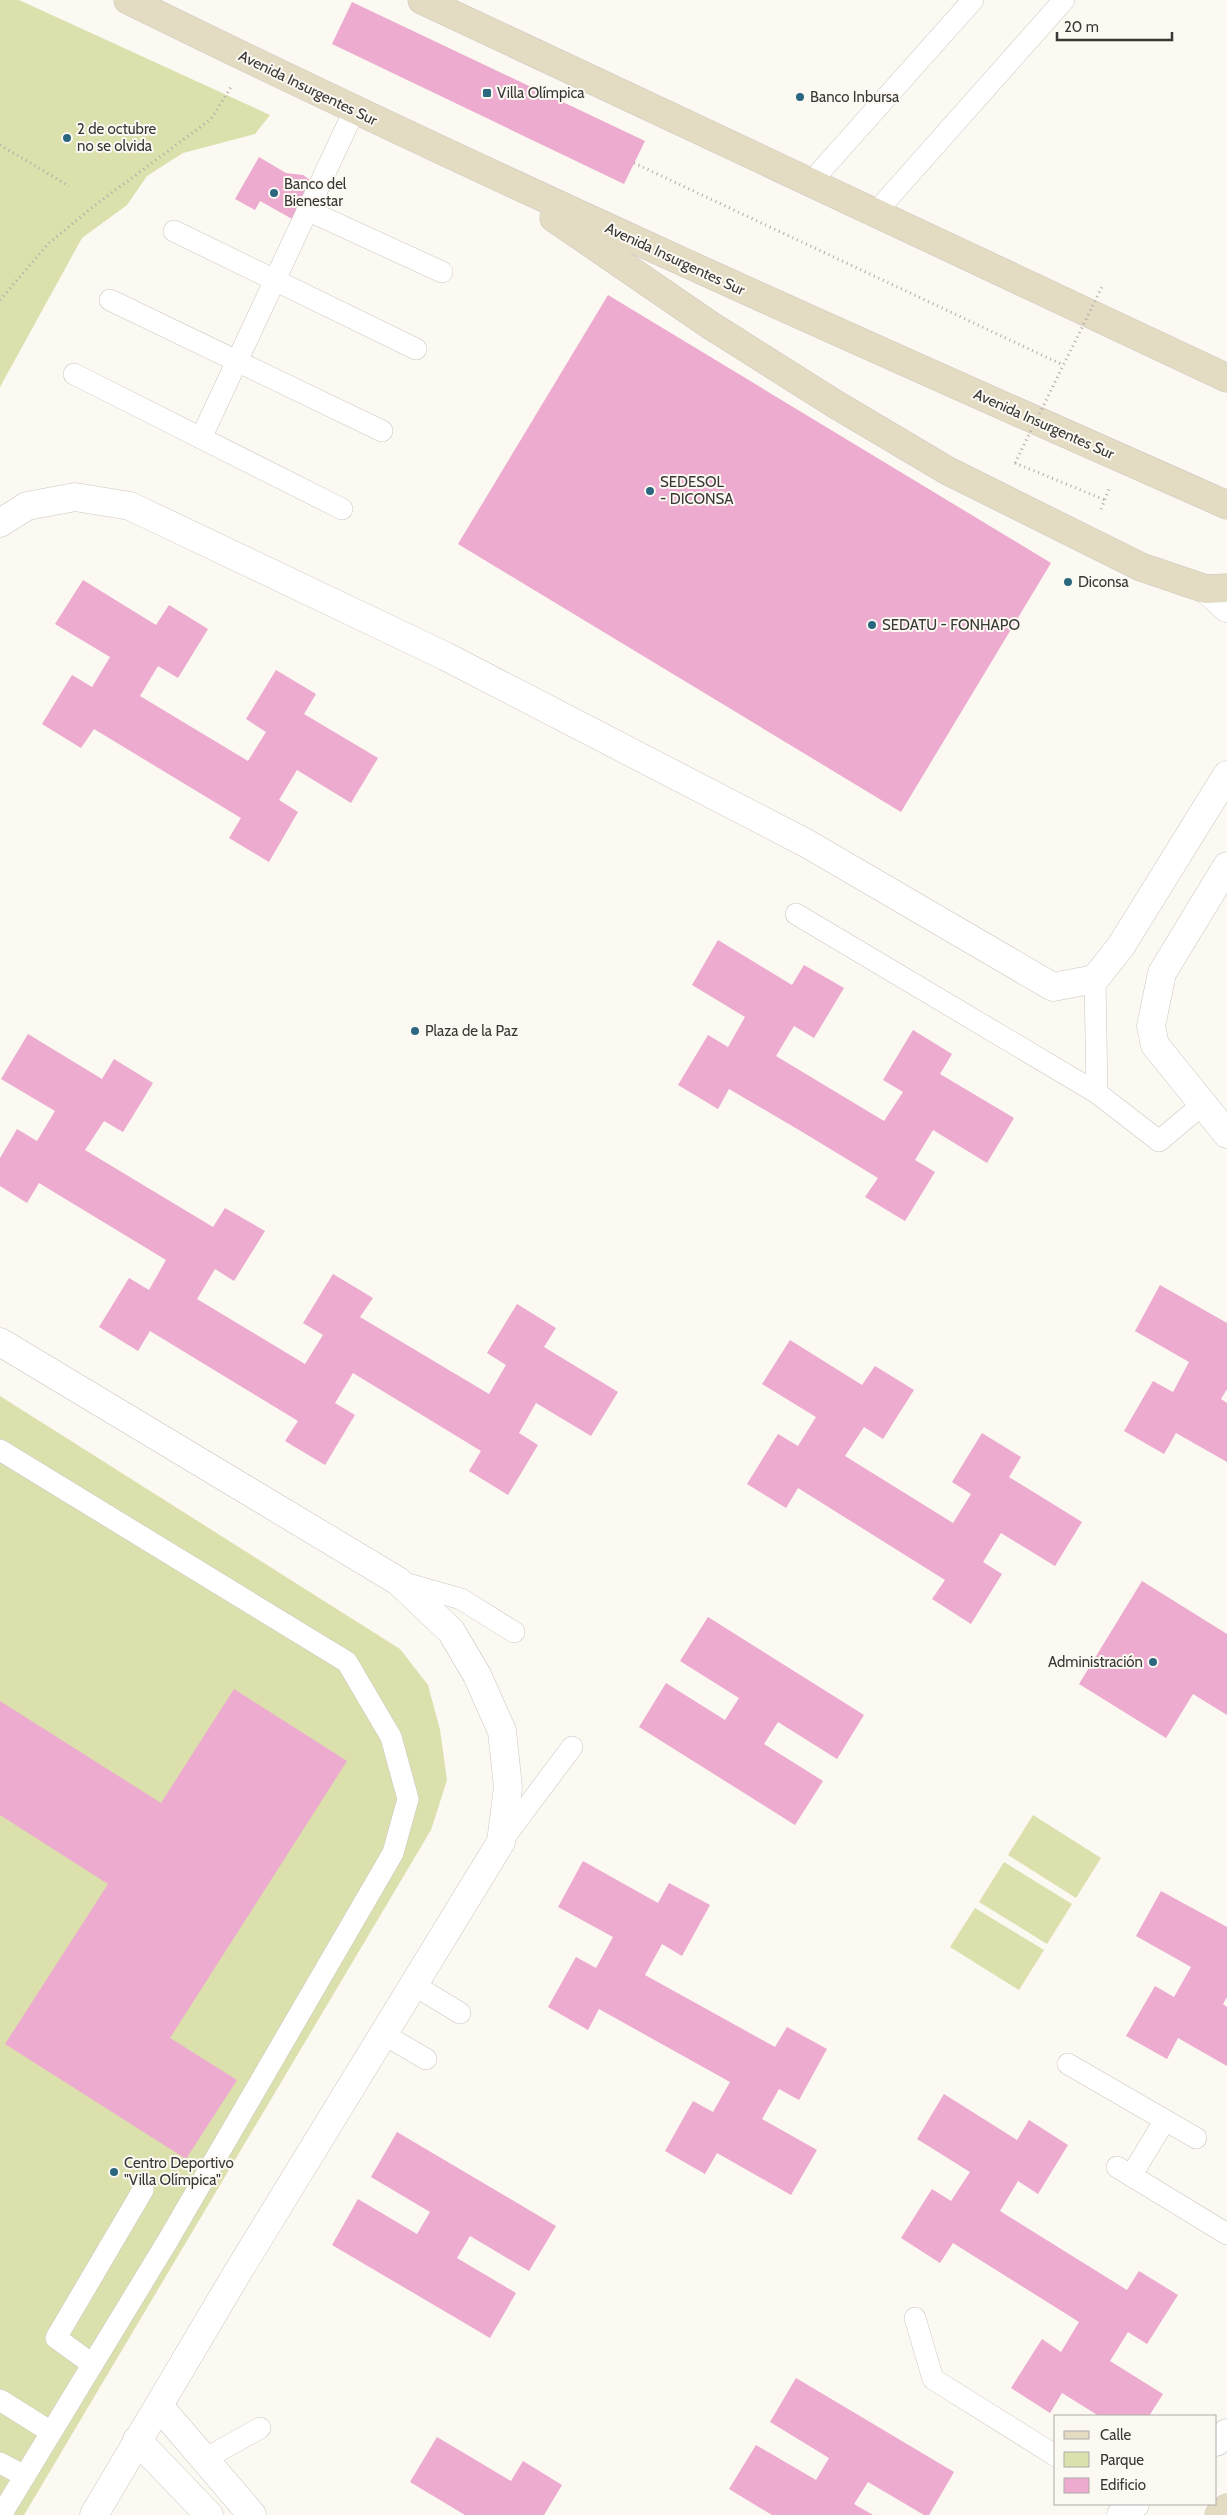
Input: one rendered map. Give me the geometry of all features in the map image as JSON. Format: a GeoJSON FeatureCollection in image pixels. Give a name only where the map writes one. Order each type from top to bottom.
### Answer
{"type":"FeatureCollection","features":[{"type":"Feature","properties":{"kind":"main road","name":"Avenida Insurgentes Sur"},"geometry":{"type":"LineString","coordinates":[[128,0],[354,111],[743,291],[1227,505]]}},
{"type":"Feature","properties":{"kind":"main road"},"geometry":{"type":"LineString","coordinates":[[422,0],[1227,378]]}},
{"type":"Feature","properties":{"kind":"main road"},"geometry":{"type":"LineString","coordinates":[[494,176],[710,325],[834,404],[948,471],[1087,542],[1141,567],[1216,589]]}},
{"type":"Feature","properties":{"kind":"main road"},"geometry":{"type":"LineString","coordinates":[[1219,2515],[1227,2508]]}},
{"type":"Feature","properties":{"kind":"street"},"geometry":{"type":"LineString","coordinates":[[0,523],[27,506],[75,497],[130,506],[445,656],[797,838],[1053,987],[1094,979],[1121,946],[1227,775]]}},
{"type":"Feature","properties":{"kind":"street"},"geometry":{"type":"LineString","coordinates":[[1216,589],[1227,608]]}},
{"type":"Feature","properties":{"kind":"street"},"geometry":{"type":"LineString","coordinates":[[1227,866],[1162,973],[1152,1026],[1156,1045],[1227,1134]]}},
{"type":"Feature","properties":{"kind":"street"},"geometry":{"type":"LineString","coordinates":[[0,1342],[398,1580],[451,1631],[477,1675],[502,1732],[508,1787],[501,1842],[137,2440],[94,2515]]}},
{"type":"Feature","properties":{"kind":"street"},"geometry":{"type":"LineString","coordinates":[[159,2406],[203,2460],[252,2515]]}},
{"type":"Feature","properties":{"kind":"street"},"geometry":{"type":"LineString","coordinates":[[1217,2441],[1227,2433]]}},
{"type":"Feature","properties":{"kind":"street"},"geometry":{"type":"LineString","coordinates":[[137,2440],[209,2515]]}},
{"type":"Feature","properties":{"kind":"lane"},"geometry":{"type":"LineString","coordinates":[[812,182],[974,0]]}},
{"type":"Feature","properties":{"kind":"lane"},"geometry":{"type":"LineString","coordinates":[[876,212],[1064,0]]}},
{"type":"Feature","properties":{"kind":"lane"},"geometry":{"type":"LineString","coordinates":[[201,438],[354,111]]}},
{"type":"Feature","properties":{"kind":"lane"},"geometry":{"type":"LineString","coordinates":[[307,210],[442,272]]}},
{"type":"Feature","properties":{"kind":"lane"},"geometry":{"type":"LineString","coordinates":[[174,231],[416,349]]}},
{"type":"Feature","properties":{"kind":"lane"},"geometry":{"type":"LineString","coordinates":[[110,300],[382,431]]}},
{"type":"Feature","properties":{"kind":"lane"},"geometry":{"type":"LineString","coordinates":[[74,374],[342,509]]}},
{"type":"Feature","properties":{"kind":"lane"},"geometry":{"type":"LineString","coordinates":[[796,914],[1097,1093],[1159,1140],[1203,1104]]}},
{"type":"Feature","properties":{"kind":"lane"},"geometry":{"type":"LineString","coordinates":[[1094,979],[1097,1093]]}},
{"type":"Feature","properties":{"kind":"lane"},"geometry":{"type":"LineString","coordinates":[[0,1450],[346,1662],[391,1737],[408,1799],[393,1852],[167,2242],[2,2515]]}},
{"type":"Feature","properties":{"kind":"lane"},"geometry":{"type":"LineString","coordinates":[[398,1580],[461,1599],[514,1632]]}},
{"type":"Feature","properties":{"kind":"lane"},"geometry":{"type":"LineString","coordinates":[[501,1842],[572,1747]]}},
{"type":"Feature","properties":{"kind":"lane"},"geometry":{"type":"LineString","coordinates":[[414,1985],[460,2013]]}},
{"type":"Feature","properties":{"kind":"lane"},"geometry":{"type":"LineString","coordinates":[[383,2034],[426,2059]]}},
{"type":"Feature","properties":{"kind":"lane"},"geometry":{"type":"LineString","coordinates":[[1068,2064],[1196,2138]]}},
{"type":"Feature","properties":{"kind":"lane"},"geometry":{"type":"LineString","coordinates":[[1165,2120],[1124,2172],[1227,2234]]}},
{"type":"Feature","properties":{"kind":"lane"},"geometry":{"type":"LineString","coordinates":[[92,2364],[56,2338],[143,2190]]}},
{"type":"Feature","properties":{"kind":"lane"},"geometry":{"type":"LineString","coordinates":[[915,2318],[933,2379],[1054,2455]]}},
{"type":"Feature","properties":{"kind":"lane"},"geometry":{"type":"LineString","coordinates":[[0,2400],[51,2432]]}},
{"type":"Feature","properties":{"kind":"lane"},"geometry":{"type":"LineString","coordinates":[[203,2460],[260,2428]]}},
{"type":"Feature","properties":{"kind":"lane"},"geometry":{"type":"LineString","coordinates":[[0,2463],[25,2476]]}},
{"type":"Feature","properties":{"kind":"path"},"geometry":{"type":"LineString","coordinates":[[0,300],[48,244],[94,206],[211,119],[249,59]]}},
{"type":"Feature","properties":{"kind":"path"},"geometry":{"type":"LineString","coordinates":[[0,145],[69,186]]}},
{"type":"Feature","properties":{"kind":"path"},"geometry":{"type":"LineString","coordinates":[[634,163],[1063,365]]}},
{"type":"Feature","properties":{"kind":"path"},"geometry":{"type":"LineString","coordinates":[[1103,285],[1016,463],[1105,500]]}},
{"type":"Feature","properties":{"kind":"path"},"geometry":{"type":"LineString","coordinates":[[1087,542],[1122,458]]}},
{"type":"Feature","properties":{"kind":"green space"},"geometry":{"type":"Polygon","coordinates":[[[0,0],[19,0],[270,115],[255,134],[183,153],[147,176],[127,205],[82,238],[0,387],[0,0]]]}},
{"type":"Feature","properties":{"kind":"green space","name":"Centro Deportivo \"Villa Olímpica\""},"geometry":{"type":"Polygon","coordinates":[[[0,1396],[400,1649],[428,1685],[440,1730],[447,1780],[431,1830],[24,2515],[0,2515],[0,1396]]]}},
{"type":"Feature","properties":{"kind":"green space"},"geometry":{"type":"Polygon","coordinates":[[[1033,1815],[1101,1858],[1076,1898],[1008,1855],[1033,1815]]]}},
{"type":"Feature","properties":{"kind":"green space"},"geometry":{"type":"Polygon","coordinates":[[[1004,1862],[1072,1904],[1047,1944],[979,1902],[1004,1862]]]}},
{"type":"Feature","properties":{"kind":"green space"},"geometry":{"type":"Polygon","coordinates":[[[975,1908],[1044,1950],[1019,1990],[950,1947],[975,1908]]]}},
{"type":"Feature","properties":{"kind":"building"},"geometry":{"type":"Polygon","coordinates":[[[352,2],[645,141],[624,184],[332,44],[352,2]]]}},
{"type":"Feature","properties":{"kind":"building","name":"Banco del Bienestar"},"geometry":{"type":"Polygon","coordinates":[[[259,157],[286,173],[303,175],[310,180],[313,188],[294,220],[260,201],[255,210],[235,199],[259,157]]]}},
{"type":"Feature","properties":{"kind":"building"},"geometry":{"type":"Polygon","coordinates":[[[608,295],[1051,563],[901,812],[458,544],[608,295]]]}},
{"type":"Feature","properties":{"kind":"building"},"geometry":{"type":"Polygon","coordinates":[[[83,580],[156,625],[169,605],[208,629],[178,678],[158,666],[140,696],[248,761],[266,732],[246,719],[276,670],[316,694],[304,714],[378,758],[351,803],[297,770],[279,800],[298,812],[269,862],[229,838],[241,818],[94,729],[81,748],[42,724],[72,675],[92,687],[110,657],[55,624],[83,580]]]}},
{"type":"Feature","properties":{"kind":"building"},"geometry":{"type":"Polygon","coordinates":[[[718,940],[792,985],[804,965],[844,988],[814,1038],[794,1026],[776,1056],[884,1121],[903,1092],[883,1080],[913,1030],[952,1054],[940,1074],[1014,1118],[987,1163],[933,1130],[915,1160],[935,1172],[905,1221],[865,1197],[878,1178],[804,1133],[729,1089],[718,1109],[678,1085],[708,1035],[728,1047],[745,1017],[692,985],[718,940]]]}},
{"type":"Feature","properties":{"kind":"building"},"geometry":{"type":"Polygon","coordinates":[[[28,1034],[102,1079],[114,1059],[153,1083],[123,1132],[104,1121],[85,1150],[213,1227],[225,1208],[265,1231],[234,1281],[215,1269],[197,1299],[305,1364],[323,1335],[303,1323],[333,1274],[373,1298],[360,1317],[489,1394],[506,1365],[487,1353],[517,1304],[556,1328],[544,1347],[618,1392],[591,1436],[536,1403],[519,1433],[538,1445],[508,1495],[469,1471],[481,1451],[353,1373],[335,1403],[355,1415],[325,1465],[285,1441],[298,1421],[150,1331],[138,1351],[99,1327],[129,1278],[149,1290],[166,1260],[39,1183],[27,1203],[0,1186],[0,1158],[17,1129],[37,1141],[55,1111],[1,1079],[28,1034]]]}},
{"type":"Feature","properties":{"kind":"building"},"geometry":{"type":"Polygon","coordinates":[[[1160,1285],[1227,1323],[1227,1389],[1221,1399],[1227,1403],[1227,1462],[1176,1433],[1164,1454],[1124,1431],[1153,1381],[1173,1392],[1189,1362],[1135,1331],[1160,1285]]]}},
{"type":"Feature","properties":{"kind":"building"},"geometry":{"type":"Polygon","coordinates":[[[790,1340],[862,1385],[875,1366],[914,1390],[883,1439],[864,1427],[845,1456],[953,1523],[971,1494],[952,1482],[982,1433],[1021,1457],[1009,1477],[1082,1522],[1055,1566],[1001,1533],[983,1562],[1002,1574],[971,1624],[932,1599],[945,1580],[798,1488],[786,1508],[747,1484],[778,1434],[798,1446],[816,1417],[762,1384],[790,1340]]]}},
{"type":"Feature","properties":{"kind":"building","name":"Administración"},"geometry":{"type":"Polygon","coordinates":[[[1142,1581],[1227,1634],[1227,1715],[1193,1694],[1166,1738],[1079,1684],[1142,1581]]]}},
{"type":"Feature","properties":{"kind":"building"},"geometry":{"type":"Polygon","coordinates":[[[708,1617],[864,1715],[837,1759],[778,1722],[764,1744],[823,1781],[795,1825],[639,1727],[666,1683],[725,1720],[739,1698],[680,1661],[708,1617]]]}},
{"type":"Feature","properties":{"kind":"building"},"geometry":{"type":"Polygon","coordinates":[[[234,1689],[347,1761],[170,2038],[237,2080],[186,2159],[5,2044],[108,1884],[0,1815],[0,1701],[161,1803],[234,1689]]]}},
{"type":"Feature","properties":{"kind":"building"},"geometry":{"type":"Polygon","coordinates":[[[583,1861],[658,1903],[669,1883],[710,1905],[682,1956],[662,1944],[645,1975],[775,2047],[787,2027],[827,2049],[799,2100],[779,2089],[762,2119],[817,2150],[791,2195],[717,2153],[705,2174],[665,2151],[693,2101],[713,2112],[730,2082],[599,2009],[588,2030],[548,2007],[576,1957],[596,1968],[613,1937],[558,1907],[583,1861]]]}},
{"type":"Feature","properties":{"kind":"building"},"geometry":{"type":"Polygon","coordinates":[[[1161,1891],[1227,1927],[1227,1997],[1223,2004],[1227,2007],[1227,2066],[1178,2038],[1167,2059],[1126,2036],[1155,1986],[1174,1997],[1191,1967],[1136,1936],[1161,1891]]]}},
{"type":"Feature","properties":{"kind":"building"},"geometry":{"type":"Polygon","coordinates":[[[944,2094],[1017,2140],[1029,2120],[1068,2145],[1038,2194],[1018,2181],[1000,2211],[1127,2290],[1139,2271],[1178,2295],[1147,2344],[1128,2332],[1110,2361],[1163,2394],[1150,2415],[1097,2415],[1062,2393],[1050,2413],[1011,2388],[1042,2339],[1061,2352],[1079,2322],[953,2243],[940,2263],[901,2238],[932,2189],[951,2201],[970,2172],[917,2139],[944,2094]]]}},
{"type":"Feature","properties":{"kind":"building"},"geometry":{"type":"Polygon","coordinates":[[[397,2132],[556,2226],[529,2271],[470,2236],[457,2258],[516,2293],[490,2338],[332,2245],[358,2199],[417,2234],[430,2212],[371,2177],[397,2132]]]}},
{"type":"Feature","properties":{"kind":"building"},"geometry":{"type":"Polygon","coordinates":[[[796,2378],[954,2472],[929,2515],[924,2515],[868,2482],[854,2504],[873,2515],[772,2515],[729,2489],[756,2445],[816,2480],[829,2458],[770,2422],[796,2378]]]}},
{"type":"Feature","properties":{"kind":"building"},"geometry":{"type":"Polygon","coordinates":[[[437,2437],[511,2481],[523,2461],[562,2485],[544,2515],[465,2515],[410,2482],[437,2437]]]}},
{"type":"Feature","properties":{"kind":"place","name":"Villa Olímpica"},"geometry":{"type":"Point","coordinates":[487,93]}},
{"type":"Feature","properties":{"kind":"place","name":"Banco Inbursa"},"geometry":{"type":"Point","coordinates":[800,97]}},
{"type":"Feature","properties":{"kind":"place","name":"2 de octubre no se olvida"},"geometry":{"type":"Point","coordinates":[67,138]}},
{"type":"Feature","properties":{"kind":"place","name":"Banco del Bienestar"},"geometry":{"type":"Point","coordinates":[274,193]}},
{"type":"Feature","properties":{"kind":"place","name":"SEDESOL - DICONSA"},"geometry":{"type":"Point","coordinates":[650,491]}},
{"type":"Feature","properties":{"kind":"place","name":"Diconsa"},"geometry":{"type":"Point","coordinates":[1068,582]}},
{"type":"Feature","properties":{"kind":"place","name":"SEDATU - FONHAPO"},"geometry":{"type":"Point","coordinates":[872,625]}},
{"type":"Feature","properties":{"kind":"place","name":"Plaza de la Paz"},"geometry":{"type":"Point","coordinates":[415,1031]}},
{"type":"Feature","properties":{"kind":"place","name":"Administración"},"geometry":{"type":"Point","coordinates":[1153,1662]}},
{"type":"Feature","properties":{"kind":"place","name":"Centro Deportivo \"Villa Olímpica\""},"geometry":{"type":"Point","coordinates":[114,2172]}}]}
